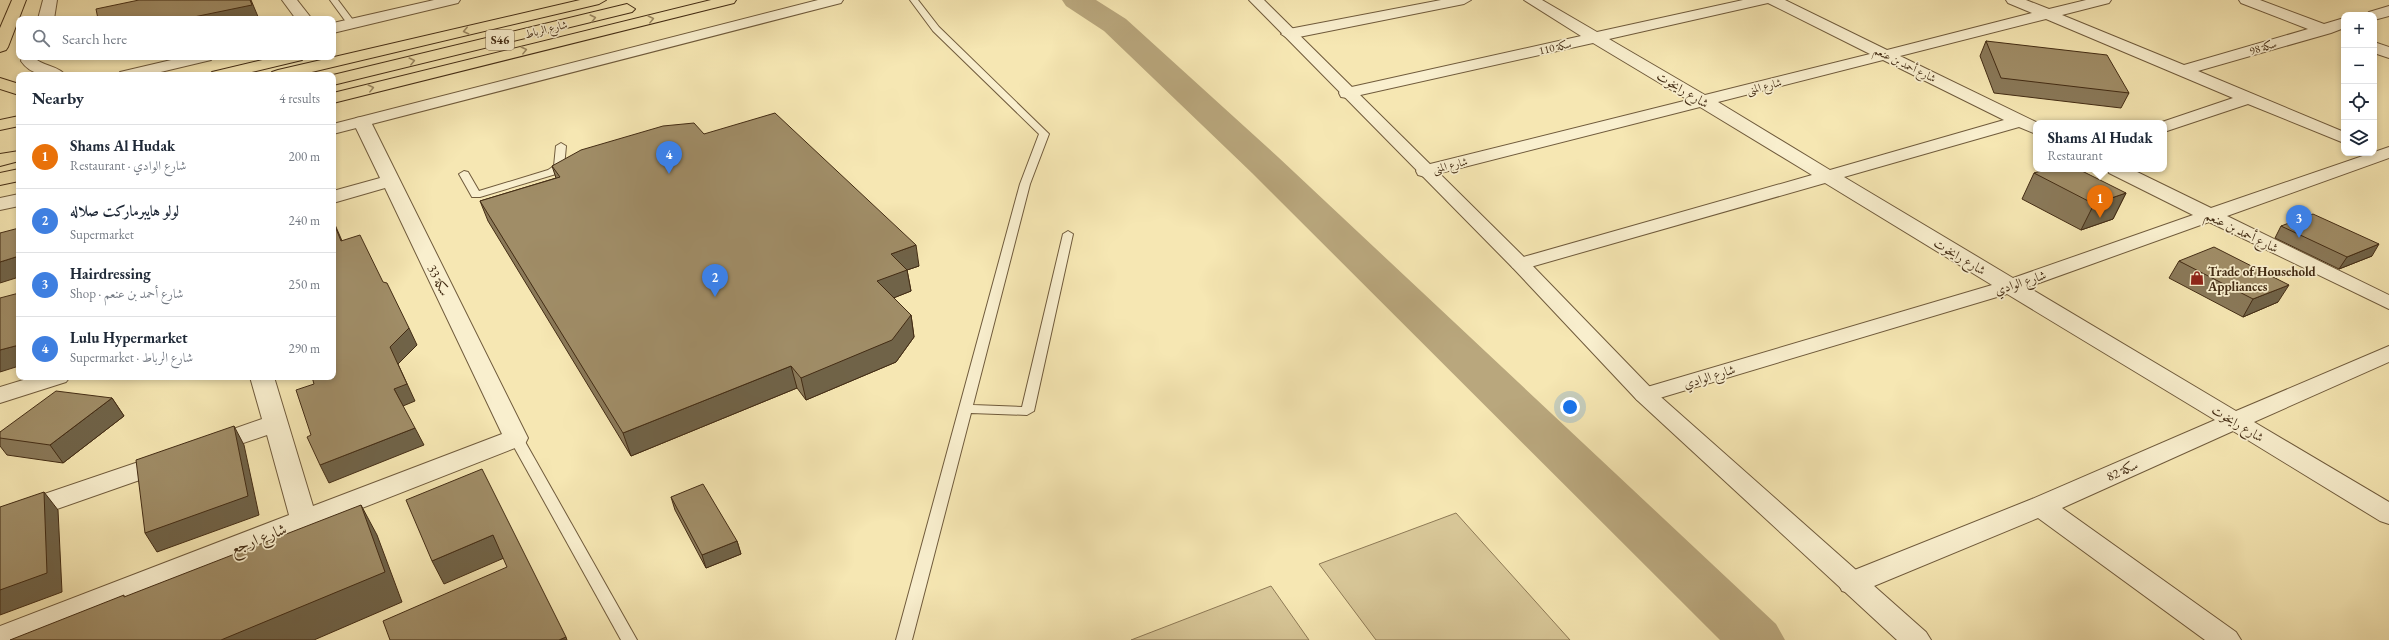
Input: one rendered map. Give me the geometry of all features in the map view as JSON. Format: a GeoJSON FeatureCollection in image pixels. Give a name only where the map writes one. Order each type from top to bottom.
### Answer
{"type":"FeatureCollection","features":[{"type":"Feature","properties":{"kind":"highway"},"geometry":{"type":"LineString","coordinates":[[0,47],[19,0]]}},
{"type":"Feature","properties":{"kind":"highway"},"geometry":{"type":"LineString","coordinates":[[336,47],[542,0]]}},
{"type":"Feature","properties":{"kind":"highway","name":"شارع الرباط"},"geometry":{"type":"LineString","coordinates":[[291,72],[599,0]]}},
{"type":"Feature","properties":{"kind":"highway","name":"شارع الرباط"},"geometry":{"type":"LineString","coordinates":[[336,79],[666,0]]}},
{"type":"Feature","properties":{"kind":"highway"},"geometry":{"type":"LineString","coordinates":[[336,97],[729,0]]}},
{"type":"Feature","properties":{"kind":"highway"},"geometry":{"type":"LineString","coordinates":[[231,72],[283,60]]}},
{"type":"Feature","properties":{"kind":"highway"},"geometry":{"type":"LineString","coordinates":[[0,83],[16,89]]}},
{"type":"Feature","properties":{"kind":"highway"},"geometry":{"type":"LineString","coordinates":[[0,125],[16,122]]}},
{"type":"Feature","properties":{"kind":"highway"},"geometry":{"type":"LineString","coordinates":[[0,140],[16,136]]}},
{"type":"Feature","properties":{"kind":"highway"},"geometry":{"type":"LineString","coordinates":[[0,160],[16,157]]}},
{"type":"Feature","properties":{"kind":"street"},"geometry":{"type":"LineString","coordinates":[[47,16],[50,0]]}},
{"type":"Feature","properties":{"kind":"street"},"geometry":{"type":"LineString","coordinates":[[288,0],[301,16]]}},
{"type":"Feature","properties":{"kind":"street"},"geometry":{"type":"LineString","coordinates":[[336,27],[453,0]]}},
{"type":"Feature","properties":{"kind":"street"},"geometry":{"type":"LineString","coordinates":[[336,128],[836,0]]}},
{"type":"Feature","properties":{"kind":"street"},"geometry":{"type":"LineString","coordinates":[[1256,0],[1346,93],[1520,264],[1645,395],[1916,640]]}},
{"type":"Feature","properties":{"kind":"street"},"geometry":{"type":"LineString","coordinates":[[1288,34],[1464,0]]}},
{"type":"Feature","properties":{"kind":"street","name":"شارع رايخوت"},"geometry":{"type":"LineString","coordinates":[[1531,0],[1703,101],[2389,514]]}},
{"type":"Feature","properties":{"kind":"street","name":"سكة 110"},"geometry":{"type":"LineString","coordinates":[[1346,93],[1764,0]]}},
{"type":"Feature","properties":{"kind":"street","name":"شارع أحمد بن عنعم"},"geometry":{"type":"LineString","coordinates":[[1773,0],[2029,125]]}},
{"type":"Feature","properties":{"kind":"street"},"geometry":{"type":"LineString","coordinates":[[2013,0],[2341,137]]}},
{"type":"Feature","properties":{"kind":"street","name":"شارع المنى"},"geometry":{"type":"LineString","coordinates":[[1425,171],[2104,0]]}},
{"type":"Feature","properties":{"kind":"street"},"geometry":{"type":"LineString","coordinates":[[2246,0],[2341,35]]}},
{"type":"Feature","properties":{"kind":"street"},"geometry":{"type":"LineString","coordinates":[[2377,14],[2389,11]]}},
{"type":"Feature","properties":{"kind":"street","name":"سكة 98"},"geometry":{"type":"LineString","coordinates":[[2182,71],[2322,28],[2341,24]]}},
{"type":"Feature","properties":{"kind":"street"},"geometry":{"type":"LineString","coordinates":[[2376,48],[2389,53]]}},
{"type":"Feature","properties":{"kind":"street"},"geometry":{"type":"LineString","coordinates":[[29,60],[38,69],[48,72]]}},
{"type":"Feature","properties":{"kind":"street"},"geometry":{"type":"LineString","coordinates":[[139,72],[192,60]]}},
{"type":"Feature","properties":{"kind":"street"},"geometry":{"type":"LineString","coordinates":[[2167,126],[2249,98]]}},
{"type":"Feature","properties":{"kind":"street","name":"سكة 33"},"geometry":{"type":"LineString","coordinates":[[362,122],[516,438]]}},
{"type":"Feature","properties":{"kind":"street"},"geometry":{"type":"LineString","coordinates":[[1520,264],[1828,176],[2029,125]]}},
{"type":"Feature","properties":{"kind":"street","name":"شارع الوادي"},"geometry":{"type":"LineString","coordinates":[[1645,395],[2010,286],[2384,154]]}},
{"type":"Feature","properties":{"kind":"street","name":"شارع أحمد بن عنعم"},"geometry":{"type":"LineString","coordinates":[[2122,172],[2389,303]]}},
{"type":"Feature","properties":{"kind":"street"},"geometry":{"type":"LineString","coordinates":[[336,196],[390,181]]}},
{"type":"Feature","properties":{"kind":"street"},"geometry":{"type":"LineString","coordinates":[[0,204],[16,201]]}},
{"type":"Feature","properties":{"kind":"street","name":"سكة 82"},"geometry":{"type":"LineString","coordinates":[[1852,583],[2041,506],[2389,353]]}},
{"type":"Feature","properties":{"kind":"street"},"geometry":{"type":"LineString","coordinates":[[0,395],[48,380]]}},
{"type":"Feature","properties":{"kind":"street"},"geometry":{"type":"LineString","coordinates":[[263,380],[304,521]]}},
{"type":"Feature","properties":{"kind":"street"},"geometry":{"type":"LineString","coordinates":[[0,519],[276,423]]}},
{"type":"Feature","properties":{"kind":"street","name":"شارع ارجع"},"geometry":{"type":"LineString","coordinates":[[0,638],[516,438]]}},
{"type":"Feature","properties":{"kind":"street"},"geometry":{"type":"LineString","coordinates":[[2041,506],[2226,640]]}},
{"type":"Feature","properties":{"kind":"lane"},"geometry":{"type":"LineString","coordinates":[[334,0],[352,24]]}},
{"type":"Feature","properties":{"kind":"lane"},"geometry":{"type":"LineString","coordinates":[[903,0],[914,1],[924,11],[936,29],[1044,134],[1025,184],[904,640]]}},
{"type":"Feature","properties":{"kind":"lane"},"geometry":{"type":"LineString","coordinates":[[464,174],[476,195],[552,172],[559,167],[561,146]]}},
{"type":"Feature","properties":{"kind":"lane"},"geometry":{"type":"LineString","coordinates":[[966,409],[1027,411],[1068,234]]}},
{"type":"Feature","properties":{"kind":"lane"},"geometry":{"type":"LineString","coordinates":[[516,438],[629,640]]}},
{"type":"Feature","properties":{"kind":"shaded area"},"geometry":{"type":"Polygon","coordinates":[[[1456,513],[1570,640],[1376,640],[1319,564],[1456,513]]]}},
{"type":"Feature","properties":{"kind":"shaded area"},"geometry":{"type":"Polygon","coordinates":[[[1271,586],[1309,640],[1131,640],[1271,586]]]}},
{"type":"Feature","properties":{"kind":"building"},"geometry":{"type":"Polygon","coordinates":[[[139,0],[250,0],[252,5],[199,16],[97,16],[96,9],[139,0]]]}},
{"type":"Feature","properties":{"kind":"building"},"geometry":{"type":"Polygon","coordinates":[[[1986,41],[2107,55],[2129,93],[2001,78],[1986,41]]]}},
{"type":"Feature","properties":{"kind":"building"},"geometry":{"type":"Polygon","coordinates":[[[775,113],[916,245],[891,254],[907,270],[877,281],[911,315],[892,340],[801,378],[791,366],[623,433],[480,201],[560,177],[552,166],[581,150],[663,126],[694,123],[704,134],[775,113]]]}},
{"type":"Feature","properties":{"kind":"building"},"geometry":{"type":"Polygon","coordinates":[[[2084,172],[2126,193],[2094,204],[2034,173],[2084,172]]]}},
{"type":"Feature","properties":{"kind":"building"},"geometry":{"type":"Polygon","coordinates":[[[2313,214],[2379,244],[2347,257],[2281,226],[2313,214]]]}},
{"type":"Feature","properties":{"kind":"building"},"geometry":{"type":"Polygon","coordinates":[[[336,228],[341,241],[360,235],[383,282],[387,283],[409,328],[390,347],[407,384],[394,389],[415,428],[320,465],[307,437],[311,435],[296,390],[314,384],[313,380],[336,380],[336,228]]]}},
{"type":"Feature","properties":{"kind":"building"},"geometry":{"type":"Polygon","coordinates":[[[16,229],[16,257],[0,262],[0,233],[16,229]]]}},
{"type":"Feature","properties":{"kind":"building"},"geometry":{"type":"Polygon","coordinates":[[[2214,247],[2289,285],[2253,299],[2179,261],[2214,247]]]}},
{"type":"Feature","properties":{"kind":"building"},"geometry":{"type":"Polygon","coordinates":[[[16,294],[16,346],[0,350],[0,298],[16,294]]]}},
{"type":"Feature","properties":{"kind":"building"},"geometry":{"type":"Polygon","coordinates":[[[56,391],[112,398],[50,445],[0,438],[0,432],[56,391]]]}},
{"type":"Feature","properties":{"kind":"building"},"geometry":{"type":"Polygon","coordinates":[[[234,426],[248,496],[145,533],[136,460],[234,426]]]}},
{"type":"Feature","properties":{"kind":"building"},"geometry":{"type":"Polygon","coordinates":[[[482,469],[566,637],[559,640],[390,640],[383,621],[507,567],[493,535],[432,561],[406,500],[482,469]]]}},
{"type":"Feature","properties":{"kind":"building"},"geometry":{"type":"Polygon","coordinates":[[[703,484],[737,541],[702,555],[671,497],[703,484]]]}},
{"type":"Feature","properties":{"kind":"building"},"geometry":{"type":"Polygon","coordinates":[[[44,492],[47,573],[0,590],[0,507],[44,492]]]}},
{"type":"Feature","properties":{"kind":"building"},"geometry":{"type":"Polygon","coordinates":[[[361,505],[385,572],[221,640],[10,640],[124,595],[124,597],[361,505]]]}},
{"type":"Feature","properties":{"kind":"waterway"},"geometry":{"type":"LineString","coordinates":[[1076,0],[1115,25],[1265,165],[1756,640]]}},
{"type":"Feature","properties":{"kind":"place","name":"Lulu Hypermarket"},"geometry":{"type":"Point","coordinates":[669,174]}},
{"type":"Feature","properties":{"kind":"place","name":"Shams Al Hudak"},"geometry":{"type":"Point","coordinates":[2100,218]}},
{"type":"Feature","properties":{"kind":"place","name":"Hairdressing"},"geometry":{"type":"Point","coordinates":[2299,238]}},
{"type":"Feature","properties":{"kind":"place","name":"Trade of Household Appliances"},"geometry":{"type":"Point","coordinates":[2197,278]}},
{"type":"Feature","properties":{"kind":"place","name":"لولو هايبرماركت صلاله"},"geometry":{"type":"Point","coordinates":[715,297]}}]}
